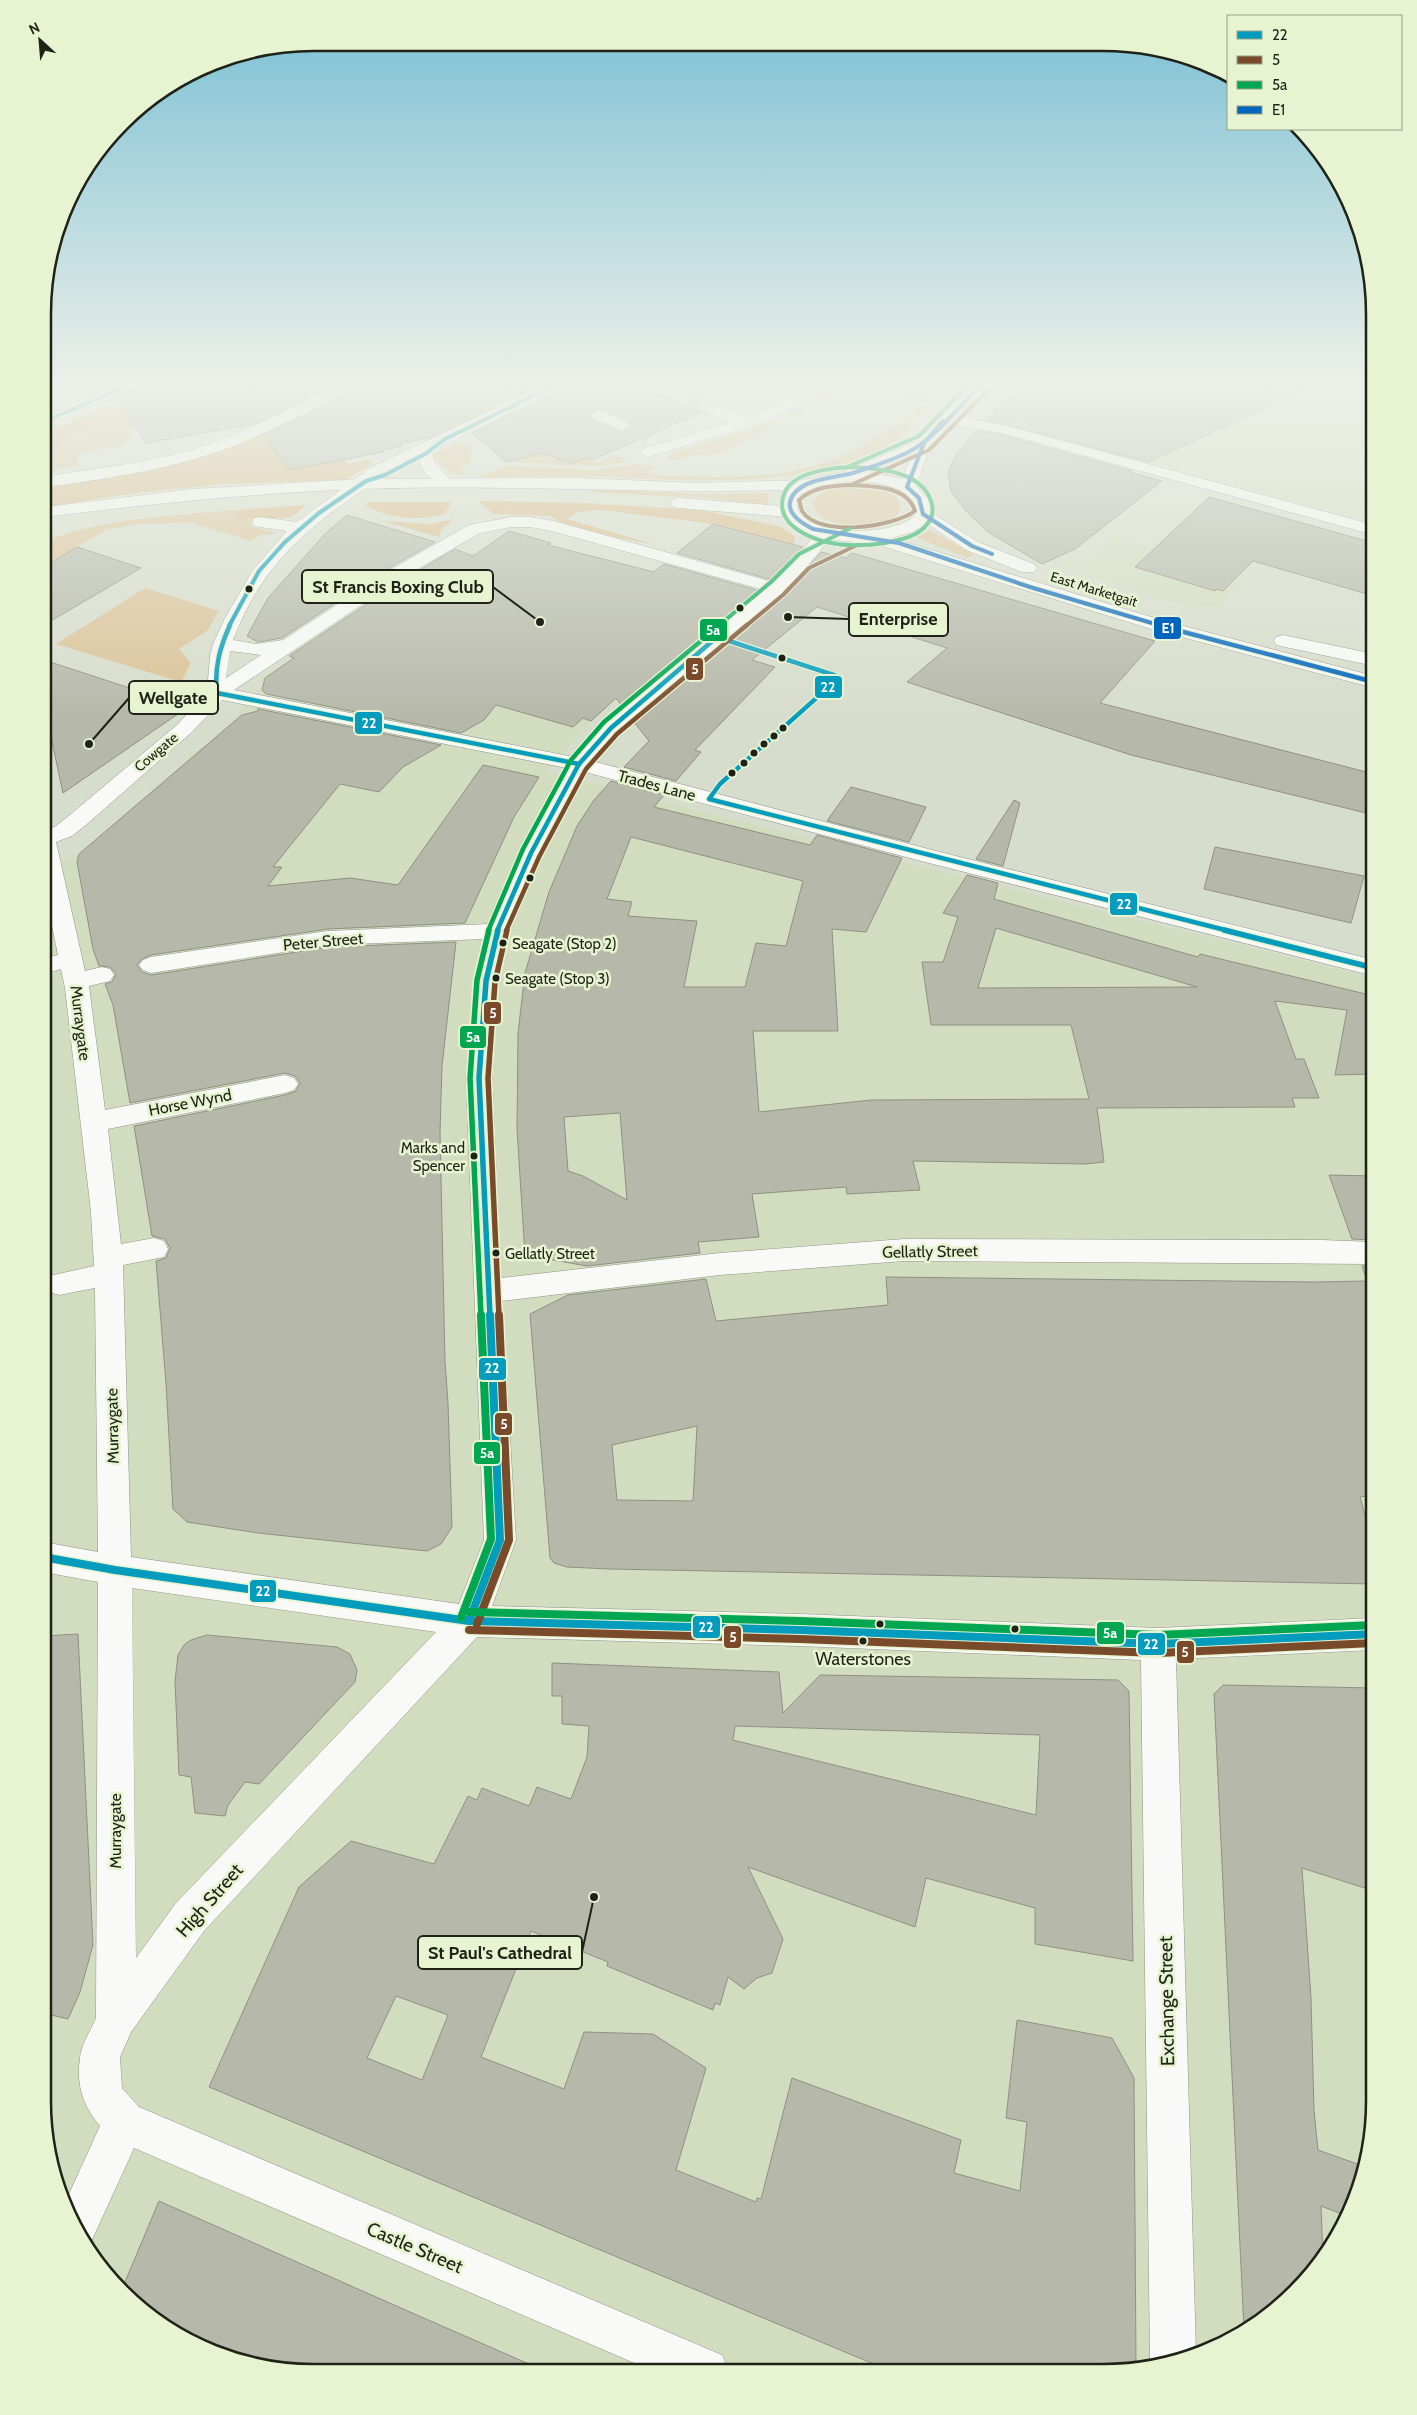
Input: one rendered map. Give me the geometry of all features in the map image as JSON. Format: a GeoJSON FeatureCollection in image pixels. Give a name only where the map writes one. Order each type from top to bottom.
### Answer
{"type":"FeatureCollection","features":[{"type":"Feature","properties":{"kind":"street"},"geometry":{"type":"LineString","coordinates":[[51,511],[171,497]]}},
{"type":"Feature","properties":{"kind":"street"},"geometry":{"type":"LineString","coordinates":[[51,524],[227,502],[342,497],[558,498],[656,502],[791,512],[789,502],[792,497]]}},
{"type":"Feature","properties":{"kind":"street"},"geometry":{"type":"LineString","coordinates":[[217,693],[215,677],[217,660],[222,644],[247,591],[259,571],[285,542],[342,497]]}},
{"type":"Feature","properties":{"kind":"street"},"geometry":{"type":"LineString","coordinates":[[804,561],[860,537],[894,533],[913,525],[924,514],[924,504],[919,497]]}},
{"type":"Feature","properties":{"kind":"street"},"geometry":{"type":"LineString","coordinates":[[1252,497],[1366,528]]}},
{"type":"Feature","properties":{"kind":"street","name":"East Marketgait"},"geometry":{"type":"LineString","coordinates":[[791,512],[798,520],[810,527],[826,532],[904,545],[1023,585],[1207,639],[1366,680]]}},
{"type":"Feature","properties":{"kind":"street","name":"East Marketgait"},"geometry":{"type":"LineString","coordinates":[[924,514],[972,546],[1045,574],[1266,638],[1366,657]]}},
{"type":"Feature","properties":{"kind":"street"},"geometry":{"type":"LineString","coordinates":[[260,522],[302,528]]}},
{"type":"Feature","properties":{"kind":"street","name":"Cowgate"},"geometry":{"type":"LineString","coordinates":[[51,837],[64,830],[185,728],[217,693],[396,574],[455,539],[492,524],[530,522],[554,526],[777,588]]}},
{"type":"Feature","properties":{"kind":"street"},"geometry":{"type":"LineString","coordinates":[[469,1621],[500,1540],[487,1291],[479,1056],[486,981],[497,932],[531,853],[579,764],[611,728],[777,588],[804,561],[826,532]]}},
{"type":"Feature","properties":{"kind":"street","name":"Cowgate"},"geometry":{"type":"LineString","coordinates":[[222,644],[256,650],[289,644]]}},
{"type":"Feature","properties":{"kind":"street","name":"Trades Lane"},"geometry":{"type":"LineString","coordinates":[[217,693],[579,764],[933,857],[1366,966]]}},
{"type":"Feature","properties":{"kind":"street"},"geometry":{"type":"LineString","coordinates":[[67,802],[77,799],[96,802]]}},
{"type":"Feature","properties":{"kind":"street","name":"Murraygate"},"geometry":{"type":"LineString","coordinates":[[51,867],[74,970],[94,1122],[109,1265],[115,1570],[116,2018]]}},
{"type":"Feature","properties":{"kind":"street","name":"Peter Street"},"geometry":{"type":"LineString","coordinates":[[151,965],[328,938],[497,932]]}},
{"type":"Feature","properties":{"kind":"street"},"geometry":{"type":"LineString","coordinates":[[51,967],[102,974]]}},
{"type":"Feature","properties":{"kind":"street","name":"Horse Wynd"},"geometry":{"type":"LineString","coordinates":[[94,1122],[286,1084]]}},
{"type":"Feature","properties":{"kind":"street"},"geometry":{"type":"LineString","coordinates":[[59,1284],[154,1249]]}},
{"type":"Feature","properties":{"kind":"street","name":"Gellatly Street"},"geometry":{"type":"LineString","coordinates":[[487,1291],[710,1266],[904,1250],[1366,1253]]}},
{"type":"Feature","properties":{"kind":"street"},"geometry":{"type":"LineString","coordinates":[[51,1558],[115,1570],[469,1621],[800,1630],[1158,1644],[1366,1634]]}},
{"type":"Feature","properties":{"kind":"street","name":"High Street"},"geometry":{"type":"LineString","coordinates":[[124,2122],[102,2096],[100,2057],[116,2018],[190,1917],[469,1621]]}},
{"type":"Feature","properties":{"kind":"street","name":"Exchange Street"},"geometry":{"type":"LineString","coordinates":[[1158,1644],[1173,2354]]}},
{"type":"Feature","properties":{"kind":"street"},"geometry":{"type":"LineString","coordinates":[[79,2220],[124,2122]]}},
{"type":"Feature","properties":{"kind":"street","name":"Castle Street"},"geometry":{"type":"LineString","coordinates":[[124,2122],[690,2364]]}},
{"type":"Feature","properties":{"kind":"shaded area"},"geometry":{"type":"Polygon","coordinates":[[[51,497],[111,497],[51,506],[51,497]]]}},
{"type":"Feature","properties":{"kind":"shaded area"},"geometry":{"type":"Polygon","coordinates":[[[680,497],[769,497],[767,505],[680,497]]]}},
{"type":"Feature","properties":{"kind":"shaded area"},"geometry":{"type":"Polygon","coordinates":[[[818,497],[895,497],[900,505],[900,509],[895,517],[885,522],[874,525],[848,525],[836,523],[817,513],[813,504],[818,497]]]}},
{"type":"Feature","properties":{"kind":"shaded area"},"geometry":{"type":"Polygon","coordinates":[[[1278,497],[1366,497],[1366,521],[1278,497]]]}},
{"type":"Feature","properties":{"kind":"shaded area"},"geometry":{"type":"Polygon","coordinates":[[[479,501],[581,503],[701,510],[782,527],[795,537],[793,545],[713,524],[601,510],[577,512],[567,519],[656,545],[609,536],[561,523],[551,516],[493,514],[479,501]]]}},
{"type":"Feature","properties":{"kind":"shaded area"},"geometry":{"type":"Polygon","coordinates":[[[368,502],[451,502],[445,514],[424,518],[404,518],[385,514],[366,506],[368,502]]]}},
{"type":"Feature","properties":{"kind":"shaded area"},"geometry":{"type":"Polygon","coordinates":[[[306,505],[293,516],[287,518],[237,519],[237,510],[306,505]]]}},
{"type":"Feature","properties":{"kind":"shaded area"},"geometry":{"type":"Polygon","coordinates":[[[237,510],[237,519],[256,518],[250,526],[276,533],[271,535],[264,534],[250,541],[192,523],[137,524],[106,530],[51,561],[51,540],[90,527],[164,516],[237,510]]]}},
{"type":"Feature","properties":{"kind":"shaded area"},"geometry":{"type":"Polygon","coordinates":[[[453,519],[441,530],[439,537],[382,521],[431,524],[453,519]]]}},
{"type":"Feature","properties":{"kind":"shaded area"},"geometry":{"type":"Polygon","coordinates":[[[930,530],[974,555],[967,558],[916,537],[930,530]]]}},
{"type":"Feature","properties":{"kind":"shaded area"},"geometry":{"type":"Polygon","coordinates":[[[1115,537],[1240,574],[1244,577],[1227,595],[1221,607],[1195,607],[1149,596],[1057,565],[1109,554],[1100,546],[1115,537]]]}},
{"type":"Feature","properties":{"kind":"shaded area"},"geometry":{"type":"Polygon","coordinates":[[[145,588],[219,611],[208,630],[179,649],[191,663],[181,682],[56,644],[145,588]]]}},
{"type":"Feature","properties":{"kind":"shaded area"},"geometry":{"type":"Polygon","coordinates":[[[679,642],[590,723],[545,772],[961,877],[1366,976],[1366,2101],[1364,2135],[1357,2169],[1346,2201],[1331,2232],[1321,2247],[1289,2287],[1263,2309],[1234,2329],[1203,2344],[1171,2355],[1137,2362],[1103,2364],[314,2364],[280,2362],[246,2355],[214,2344],[183,2329],[168,2319],[128,2287],[106,2261],[86,2232],[71,2201],[60,2169],[53,2135],[51,2101],[51,863],[80,855],[235,717],[261,687],[260,681],[296,655],[679,642]]]}},
{"type":"Feature","properties":{"kind":"building"},"geometry":{"type":"Polygon","coordinates":[[[955,497],[1142,497],[1075,549],[1042,564],[988,532],[966,511],[955,497]]]}},
{"type":"Feature","properties":{"kind":"building"},"geometry":{"type":"Polygon","coordinates":[[[1209,497],[1366,541],[1366,594],[1253,561],[1223,591],[1216,589],[1215,591],[1135,567],[1209,497]]]}},
{"type":"Feature","properties":{"kind":"building"},"geometry":{"type":"Polygon","coordinates":[[[347,515],[435,542],[389,568],[282,638],[258,642],[247,636],[268,598],[325,534],[347,515]]]}},
{"type":"Feature","properties":{"kind":"building"},"geometry":{"type":"Polygon","coordinates":[[[713,524],[803,547],[772,580],[677,553],[713,524]]]}},
{"type":"Feature","properties":{"kind":"building"},"geometry":{"type":"Polygon","coordinates":[[[509,531],[551,543],[548,545],[654,572],[664,564],[760,591],[622,706],[616,698],[591,721],[583,718],[573,727],[496,705],[484,720],[461,733],[266,694],[262,690],[265,678],[294,658],[289,656],[403,580],[455,549],[473,556],[509,531]]]}},
{"type":"Feature","properties":{"kind":"building"},"geometry":{"type":"Polygon","coordinates":[[[77,547],[141,568],[51,621],[51,563],[77,547]]]}},
{"type":"Feature","properties":{"kind":"building"},"geometry":{"type":"Polygon","coordinates":[[[821,552],[846,558],[852,553],[1155,641],[1100,703],[1366,772],[1366,813],[1131,755],[907,682],[947,648],[817,607],[752,660],[775,667],[695,750],[701,752],[676,781],[624,767],[649,741],[634,722],[750,625],[781,596],[821,552]]]}},
{"type":"Feature","properties":{"kind":"building"},"geometry":{"type":"Polygon","coordinates":[[[51,662],[188,707],[63,793],[51,737],[51,662]]]}},
{"type":"Feature","properties":{"kind":"building"},"geometry":{"type":"Polygon","coordinates":[[[258,709],[441,745],[403,767],[379,792],[340,784],[273,867],[282,867],[268,886],[350,878],[398,885],[483,765],[539,777],[514,817],[465,923],[328,929],[151,955],[142,959],[137,965],[142,972],[151,975],[328,947],[456,942],[442,1066],[440,1132],[445,1361],[452,1527],[441,1544],[427,1551],[258,1533],[187,1522],[173,1509],[166,1383],[156,1261],[166,1258],[170,1248],[165,1239],[152,1236],[134,1126],[285,1095],[296,1091],[300,1083],[295,1076],[285,1073],[130,1103],[113,1005],[105,984],[112,982],[116,974],[110,967],[99,966],[93,949],[77,862],[79,854],[242,715],[258,711],[258,709]]]}},
{"type":"Feature","properties":{"kind":"building"},"geometry":{"type":"Polygon","coordinates":[[[611,781],[664,795],[654,807],[810,845],[817,835],[902,858],[866,932],[832,929],[838,1031],[753,1031],[759,1112],[871,1100],[1089,1099],[1071,1025],[931,1025],[922,962],[943,962],[958,917],[943,913],[967,875],[998,883],[994,899],[1198,957],[1200,954],[1366,994],[1366,1074],[1335,1075],[1347,1010],[1275,1001],[1296,1059],[1304,1059],[1319,1098],[1292,1098],[1295,1107],[1097,1108],[1104,1162],[1086,1164],[913,1161],[920,1190],[847,1194],[846,1187],[752,1194],[759,1237],[698,1242],[700,1253],[587,1266],[525,1255],[517,1129],[518,1033],[525,973],[549,892],[577,826],[594,800],[611,781]],[[631,837],[607,899],[632,902],[628,916],[697,921],[684,987],[745,987],[756,943],[786,946],[803,881],[631,837]],[[996,928],[978,988],[1197,987],[996,928]],[[620,1113],[564,1117],[568,1171],[583,1176],[627,1200],[620,1113]]]}},
{"type":"Feature","properties":{"kind":"building"},"geometry":{"type":"Polygon","coordinates":[[[851,787],[926,807],[909,842],[827,821],[851,787]]]}},
{"type":"Feature","properties":{"kind":"building"},"geometry":{"type":"Polygon","coordinates":[[[1014,800],[1020,803],[1003,866],[976,859],[1014,800]]]}},
{"type":"Feature","properties":{"kind":"building"},"geometry":{"type":"Polygon","coordinates":[[[1215,847],[1364,876],[1351,923],[1204,889],[1215,847]]]}},
{"type":"Feature","properties":{"kind":"building"},"geometry":{"type":"Polygon","coordinates":[[[1329,1175],[1366,1176],[1366,1240],[1352,1239],[1329,1175]]]}},
{"type":"Feature","properties":{"kind":"building"},"geometry":{"type":"Polygon","coordinates":[[[1362,1266],[1366,1266],[1366,1278],[1362,1266]]]}},
{"type":"Feature","properties":{"kind":"building"},"geometry":{"type":"Polygon","coordinates":[[[886,1277],[1366,1281],[1366,1496],[1360,1497],[1366,1519],[1366,1584],[609,1569],[567,1567],[554,1563],[550,1558],[530,1314],[568,1295],[706,1279],[716,1321],[888,1305],[886,1277]],[[697,1426],[612,1445],[617,1500],[693,1501],[697,1426]]]}},
{"type":"Feature","properties":{"kind":"building"},"geometry":{"type":"Polygon","coordinates":[[[78,1634],[93,1945],[80,1992],[68,2019],[51,2015],[51,1636],[78,1634]]]}},
{"type":"Feature","properties":{"kind":"building"},"geometry":{"type":"Polygon","coordinates":[[[207,1635],[337,1647],[350,1654],[357,1670],[355,1682],[259,1784],[245,1782],[228,1805],[225,1816],[195,1813],[191,1777],[179,1775],[175,1681],[178,1655],[184,1645],[191,1640],[207,1635]]]}},
{"type":"Feature","properties":{"kind":"building"},"geometry":{"type":"Polygon","coordinates":[[[552,1663],[779,1672],[783,1713],[820,1675],[1118,1680],[1129,1691],[1133,1961],[1035,1944],[1035,1908],[926,1878],[915,1927],[748,1867],[783,1939],[772,1973],[757,1978],[744,1989],[728,1977],[720,2005],[715,2003],[713,2010],[607,1966],[608,1962],[531,1931],[481,2057],[564,2089],[584,2032],[653,2034],[706,2068],[676,2170],[756,2202],[757,2198],[761,2199],[792,2078],[961,2140],[954,2173],[1020,2191],[1027,2122],[1006,2118],[1017,2020],[1112,2038],[1134,2078],[1136,2362],[1103,2364],[874,2364],[209,2087],[299,1887],[351,1841],[434,1864],[468,1796],[477,1800],[482,1788],[529,1806],[537,1787],[571,1799],[587,1757],[589,1726],[562,1724],[562,1696],[552,1696],[552,1663]],[[735,1726],[733,1740],[1036,1815],[1040,1735],[735,1726]],[[396,1996],[367,2058],[422,2080],[448,2015],[396,1996]]]}},
{"type":"Feature","properties":{"kind":"building"},"geometry":{"type":"Polygon","coordinates":[[[1223,1685],[1366,1688],[1366,1888],[1302,1868],[1311,1998],[1314,2110],[1318,2150],[1358,2164],[1341,2214],[1321,2206],[1322,2245],[1311,2261],[1276,2299],[1244,2323],[1214,1694],[1223,1685]]]}},
{"type":"Feature","properties":{"kind":"building"},"geometry":{"type":"Polygon","coordinates":[[[159,2201],[529,2364],[314,2364],[263,2359],[214,2344],[183,2329],[141,2299],[124,2283],[159,2201]]]}},
{"type":"Feature","properties":{"kind":"transit line","name":"22"},"geometry":{"type":"LineString","coordinates":[[343,497],[319,513],[285,542],[259,571],[229,627],[217,660],[215,677],[217,693],[579,764]]}},
{"type":"Feature","properties":{"kind":"transit line","name":"5a"},"geometry":{"type":"LineString","coordinates":[[782,497],[782,508],[785,517],[790,524],[802,533],[826,542],[857,545],[894,541],[917,533],[927,525],[932,515],[933,509],[929,497]]}},
{"type":"Feature","properties":{"kind":"transit line","name":"E1"},"geometry":{"type":"LineString","coordinates":[[792,497],[790,505],[793,515],[801,523],[813,529],[899,543],[1030,587],[1144,621],[1366,680]]}},
{"type":"Feature","properties":{"kind":"transit line","name":"5"},"geometry":{"type":"LineString","coordinates":[[803,497],[799,500],[802,512],[813,520],[830,525],[870,527],[889,524],[905,518],[915,511],[913,503],[906,497]]}},
{"type":"Feature","properties":{"kind":"transit line","name":"E1"},"geometry":{"type":"LineString","coordinates":[[918,497],[923,514],[972,546],[992,554]]}},
{"type":"Feature","properties":{"kind":"transit line","name":"5a"},"geometry":{"type":"LineString","coordinates":[[461,1618],[491,1539],[470,1078],[477,980],[489,928],[523,849],[571,760],[604,722],[771,582],[799,554],[849,529]]}},
{"type":"Feature","properties":{"kind":"transit line","name":"5"},"geometry":{"type":"LineString","coordinates":[[477,1624],[509,1540],[488,1078],[495,982],[505,934],[539,857],[586,769],[617,734],[783,595],[809,568],[857,545]]}},
{"type":"Feature","properties":{"kind":"transit line","name":"22"},"geometry":{"type":"LineString","coordinates":[[469,1621],[500,1540],[479,1078],[486,981],[497,931],[531,853],[579,764],[611,728],[717,637],[840,677],[720,784],[709,799],[1366,966]]}},
{"type":"Feature","properties":{"kind":"transit line","name":"22"},"geometry":{"type":"LineString","coordinates":[[51,1558],[115,1570],[469,1621],[800,1630],[1158,1644],[1366,1634]]}},
{"type":"Feature","properties":{"kind":"transit line","name":"5a"},"geometry":{"type":"LineString","coordinates":[[469,1612],[800,1621],[1158,1635],[1366,1625]]}},
{"type":"Feature","properties":{"kind":"transit line","name":"5"},"geometry":{"type":"LineString","coordinates":[[469,1630],[800,1639],[1158,1653],[1366,1643]]}},
{"type":"Feature","properties":{"kind":"place","name":"Enterprise"},"geometry":{"type":"Point","coordinates":[788,617]}},
{"type":"Feature","properties":{"kind":"place","name":"St Francis Boxing Club"},"geometry":{"type":"Point","coordinates":[540,622]}},
{"type":"Feature","properties":{"kind":"place","name":"Wellgate"},"geometry":{"type":"Point","coordinates":[89,744]}},
{"type":"Feature","properties":{"kind":"place","name":"Seagate (Stop 2)"},"geometry":{"type":"Point","coordinates":[503,943]}},
{"type":"Feature","properties":{"kind":"place","name":"Seagate (Stop 3)"},"geometry":{"type":"Point","coordinates":[496,978]}},
{"type":"Feature","properties":{"kind":"place","name":"Marks and Spencer"},"geometry":{"type":"Point","coordinates":[474,1156]}},
{"type":"Feature","properties":{"kind":"place","name":"Gellatly Street"},"geometry":{"type":"Point","coordinates":[496,1253]}},
{"type":"Feature","properties":{"kind":"place","name":"Waterstones"},"geometry":{"type":"Point","coordinates":[863,1641]}},
{"type":"Feature","properties":{"kind":"place","name":"St Paul's Cathedral"},"geometry":{"type":"Point","coordinates":[594,1897]}}]}
